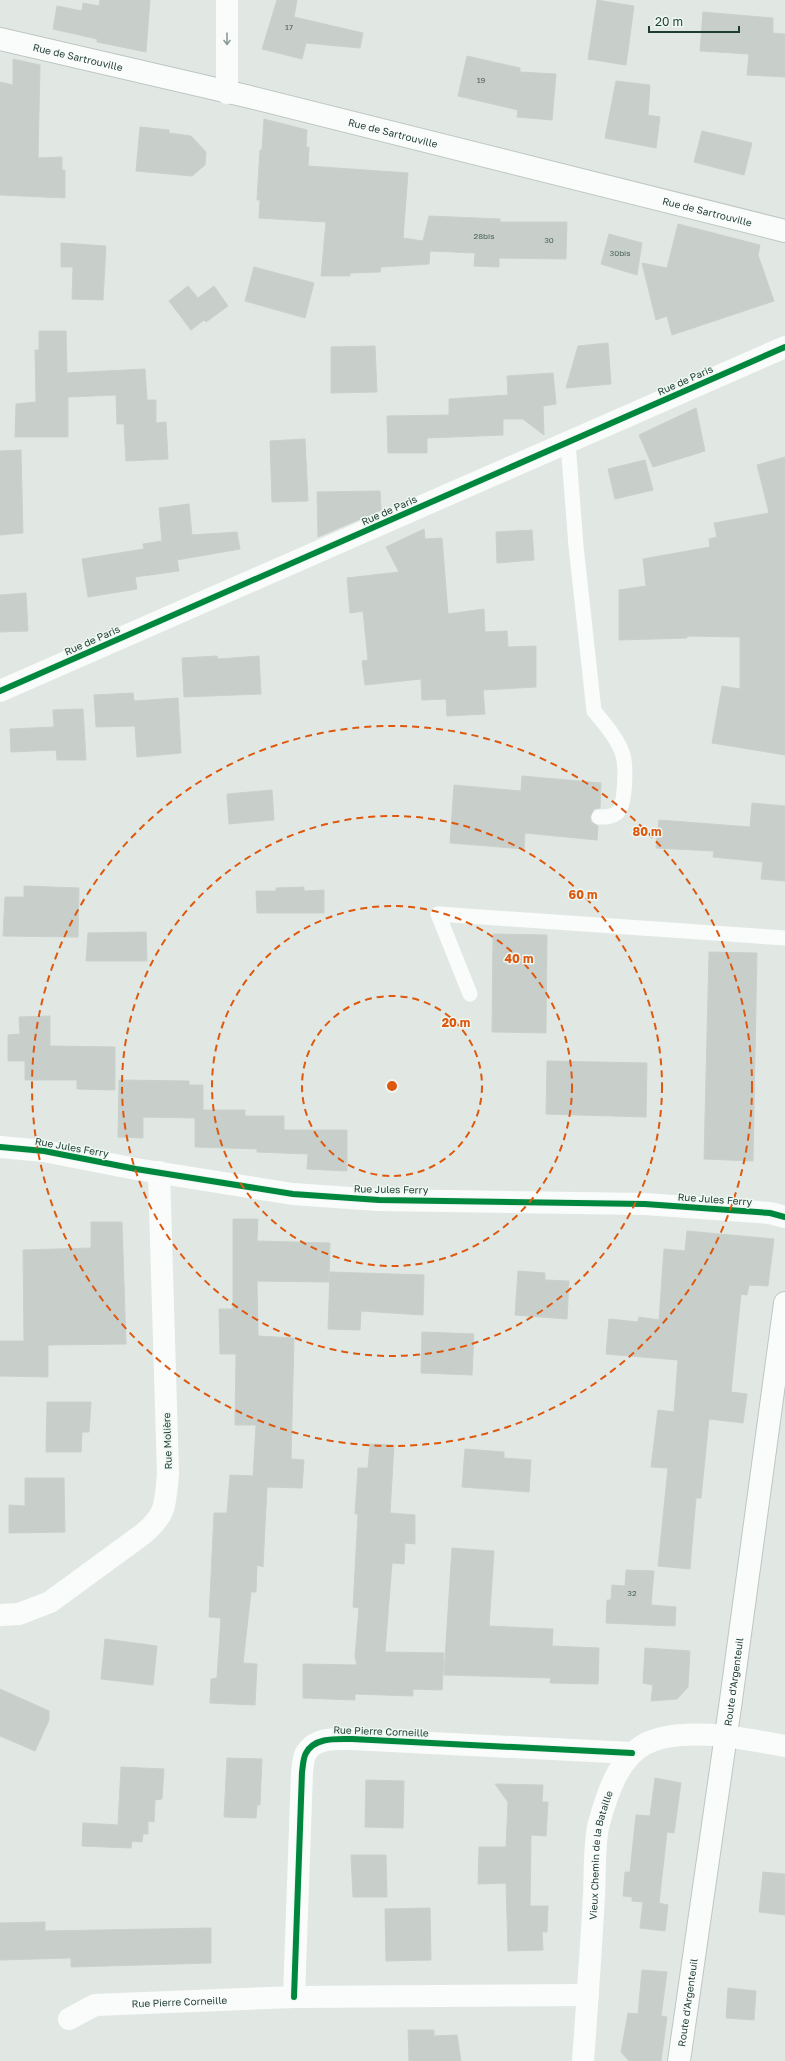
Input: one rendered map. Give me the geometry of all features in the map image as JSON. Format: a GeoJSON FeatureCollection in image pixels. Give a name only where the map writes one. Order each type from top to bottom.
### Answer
{"type":"FeatureCollection","features":[{"type":"Feature","properties":{"kind":"street"},"geometry":{"type":"LineString","coordinates":[[227,0],[227,93]]}},
{"type":"Feature","properties":{"kind":"street","name":"Rue de Sartrouville"},"geometry":{"type":"LineString","coordinates":[[0,39],[227,93],[785,231]]}},
{"type":"Feature","properties":{"kind":"street","name":"Rue de Paris"},"geometry":{"type":"LineString","coordinates":[[0,691],[785,347]]}},
{"type":"Feature","properties":{"kind":"street","name":"Rue Jules Ferry"},"geometry":{"type":"LineString","coordinates":[[0,1147],[44,1151],[293,1194],[379,1200],[645,1204],[770,1213],[785,1217]]}},
{"type":"Feature","properties":{"kind":"street","name":"Rue Molière"},"geometry":{"type":"LineString","coordinates":[[0,1615],[19,1614],[50,1602],[143,1534],[155,1524],[165,1508],[168,1474],[159,1172]]}},
{"type":"Feature","properties":{"kind":"street","name":"Route d'Argenteuil"},"geometry":{"type":"LineString","coordinates":[[679,2061],[785,1303]]}},
{"type":"Feature","properties":{"kind":"street","name":"Vieux Chemin de la Bataille"},"geometry":{"type":"LineString","coordinates":[[583,2061],[599,1824],[616,1775],[632,1753],[647,1744],[673,1735],[699,1734],[725,1736],[785,1746]]}},
{"type":"Feature","properties":{"kind":"street","name":"Rue Pierre Corneille"},"geometry":{"type":"LineString","coordinates":[[294,1997],[302,1772],[306,1753],[317,1742],[330,1739],[352,1738],[632,1753]]}},
{"type":"Feature","properties":{"kind":"street","name":"Rue Pierre Corneille"},"geometry":{"type":"LineString","coordinates":[[69,2019],[94,2005],[294,1997],[588,1995]]}},
{"type":"Feature","properties":{"kind":"lane"},"geometry":{"type":"LineString","coordinates":[[568,443],[576,546],[594,711],[609,729],[623,755],[625,777],[623,802],[618,812],[610,816],[599,817]]}},
{"type":"Feature","properties":{"kind":"lane"},"geometry":{"type":"LineString","coordinates":[[470,994],[438,914],[785,938]]}},
{"type":"Feature","properties":{"kind":"building"},"geometry":{"type":"Polygon","coordinates":[[[100,0],[150,0],[146,52],[97,42],[97,39],[53,29],[57,6],[82,11],[83,3],[99,6],[100,0]]]}},
{"type":"Feature","properties":{"kind":"building"},"geometry":{"type":"Polygon","coordinates":[[[277,0],[297,0],[294,17],[363,33],[360,48],[306,43],[302,59],[262,49],[277,0]]]}},
{"type":"Feature","properties":{"kind":"building"},"geometry":{"type":"Polygon","coordinates":[[[597,0],[634,6],[626,65],[588,59],[597,0]]]}},
{"type":"Feature","properties":{"kind":"building"},"geometry":{"type":"Polygon","coordinates":[[[703,12],[773,18],[773,33],[785,34],[785,77],[747,75],[749,54],[700,51],[703,12]]]}},
{"type":"Feature","properties":{"kind":"building"},"geometry":{"type":"Polygon","coordinates":[[[467,56],[520,68],[520,72],[556,74],[552,120],[517,117],[518,110],[458,96],[467,56]]]}},
{"type":"Feature","properties":{"kind":"building"},"geometry":{"type":"Polygon","coordinates":[[[13,59],[40,65],[38,158],[62,157],[62,170],[65,170],[65,198],[0,195],[0,82],[13,85],[13,59]]]}},
{"type":"Feature","properties":{"kind":"building"},"geometry":{"type":"Polygon","coordinates":[[[616,81],[650,85],[648,115],[660,117],[656,148],[605,138],[616,81]]]}},
{"type":"Feature","properties":{"kind":"building"},"geometry":{"type":"Polygon","coordinates":[[[264,119],[307,130],[306,147],[309,147],[308,166],[408,173],[403,238],[423,241],[429,216],[500,219],[500,222],[567,222],[566,259],[499,258],[499,267],[474,266],[475,253],[430,251],[429,264],[381,267],[380,272],[350,273],[350,276],[321,276],[326,222],[259,218],[260,200],[257,200],[260,150],[262,150],[264,119]]]}},
{"type":"Feature","properties":{"kind":"building"},"geometry":{"type":"Polygon","coordinates":[[[140,127],[169,130],[169,133],[191,136],[206,152],[205,165],[192,176],[136,171],[140,127]]]}},
{"type":"Feature","properties":{"kind":"building"},"geometry":{"type":"Polygon","coordinates":[[[702,131],[752,143],[744,175],[694,162],[702,131]]]}},
{"type":"Feature","properties":{"kind":"building"},"geometry":{"type":"Polygon","coordinates":[[[678,224],[760,245],[758,255],[774,301],[672,335],[667,316],[656,320],[642,263],[667,268],[678,224]]]}},
{"type":"Feature","properties":{"kind":"building"},"geometry":{"type":"Polygon","coordinates":[[[609,234],[642,243],[637,275],[601,264],[609,234]]]}},
{"type":"Feature","properties":{"kind":"building"},"geometry":{"type":"Polygon","coordinates":[[[61,243],[106,246],[103,300],[72,299],[73,267],[61,267],[61,243]]]}},
{"type":"Feature","properties":{"kind":"building"},"geometry":{"type":"Polygon","coordinates":[[[254,267],[314,283],[305,318],[245,301],[254,267]]]}},
{"type":"Feature","properties":{"kind":"building"},"geometry":{"type":"Polygon","coordinates":[[[188,286],[198,298],[214,286],[228,306],[206,322],[204,320],[191,330],[169,301],[188,286]]]}},
{"type":"Feature","properties":{"kind":"building"},"geometry":{"type":"Polygon","coordinates":[[[39,331],[66,331],[67,373],[145,369],[147,400],[156,400],[156,423],[166,422],[168,459],[126,461],[124,424],[117,424],[116,395],[68,397],[68,437],[15,437],[16,404],[36,402],[35,350],[39,350],[39,331]]]}},
{"type":"Feature","properties":{"kind":"building"},"geometry":{"type":"Polygon","coordinates":[[[608,343],[611,384],[566,388],[578,346],[608,343]]]}},
{"type":"Feature","properties":{"kind":"building"},"geometry":{"type":"Polygon","coordinates":[[[375,346],[377,392],[331,393],[331,347],[375,346]]]}},
{"type":"Feature","properties":{"kind":"building"},"geometry":{"type":"Polygon","coordinates":[[[553,373],[556,404],[543,406],[544,435],[523,419],[503,419],[503,435],[427,438],[427,453],[388,453],[387,416],[449,415],[449,399],[508,395],[507,376],[553,373]]]}},
{"type":"Feature","properties":{"kind":"building"},"geometry":{"type":"Polygon","coordinates":[[[696,408],[705,451],[653,467],[639,435],[696,408]]]}},
{"type":"Feature","properties":{"kind":"building"},"geometry":{"type":"Polygon","coordinates":[[[305,439],[308,501],[272,502],[270,441],[305,439]]]}},
{"type":"Feature","properties":{"kind":"building"},"geometry":{"type":"Polygon","coordinates":[[[21,450],[23,533],[0,535],[0,451],[21,450]]]}},
{"type":"Feature","properties":{"kind":"building"},"geometry":{"type":"Polygon","coordinates":[[[785,457],[785,755],[712,743],[722,686],[740,689],[740,637],[687,636],[687,638],[619,640],[619,590],[646,586],[643,559],[710,547],[709,539],[717,537],[714,523],[769,513],[757,465],[785,457]]]}},
{"type":"Feature","properties":{"kind":"building"},"geometry":{"type":"Polygon","coordinates":[[[645,460],[653,490],[615,499],[608,469],[645,460]]]}},
{"type":"Feature","properties":{"kind":"building"},"geometry":{"type":"Polygon","coordinates":[[[380,491],[381,510],[318,537],[317,492],[380,491]]]}},
{"type":"Feature","properties":{"kind":"building"},"geometry":{"type":"Polygon","coordinates":[[[189,504],[192,535],[237,532],[240,549],[177,560],[179,571],[135,577],[137,589],[88,597],[82,559],[144,549],[143,544],[162,541],[159,508],[189,504]]]}},
{"type":"Feature","properties":{"kind":"building"},"geometry":{"type":"Polygon","coordinates":[[[424,529],[425,539],[442,538],[448,614],[484,609],[485,632],[507,631],[508,647],[536,646],[536,687],[483,690],[485,714],[447,716],[446,699],[422,700],[421,679],[365,685],[362,661],[368,660],[363,611],[350,613],[347,578],[399,572],[386,547],[424,529]]]}},
{"type":"Feature","properties":{"kind":"building"},"geometry":{"type":"Polygon","coordinates":[[[532,530],[534,560],[497,563],[496,532],[532,530]]]}},
{"type":"Feature","properties":{"kind":"building"},"geometry":{"type":"Polygon","coordinates":[[[26,593],[28,631],[0,632],[0,595],[26,593]]]}},
{"type":"Feature","properties":{"kind":"building"},"geometry":{"type":"Polygon","coordinates":[[[217,656],[218,659],[259,656],[261,694],[184,697],[182,658],[217,656]]]}},
{"type":"Feature","properties":{"kind":"building"},"geometry":{"type":"Polygon","coordinates":[[[133,693],[134,701],[178,698],[181,753],[137,757],[135,726],[96,727],[94,695],[133,693]]]}},
{"type":"Feature","properties":{"kind":"building"},"geometry":{"type":"Polygon","coordinates":[[[83,709],[86,760],[57,760],[56,750],[11,752],[10,729],[54,727],[53,710],[83,709]]]}},
{"type":"Feature","properties":{"kind":"building"},"geometry":{"type":"Polygon","coordinates":[[[522,776],[601,783],[600,808],[594,809],[590,817],[591,822],[598,826],[597,840],[525,833],[524,849],[450,843],[454,785],[521,791],[522,776]]]}},
{"type":"Feature","properties":{"kind":"building"},"geometry":{"type":"Polygon","coordinates":[[[272,790],[274,820],[229,824],[227,794],[272,790]]]}},
{"type":"Feature","properties":{"kind":"building"},"geometry":{"type":"Polygon","coordinates":[[[752,803],[785,806],[785,881],[761,879],[763,862],[713,857],[714,851],[656,848],[659,820],[750,827],[752,803]]]}},
{"type":"Feature","properties":{"kind":"building"},"geometry":{"type":"Polygon","coordinates":[[[24,886],[79,888],[78,937],[3,936],[5,897],[24,897],[24,886]]]}},
{"type":"Feature","properties":{"kind":"building"},"geometry":{"type":"Polygon","coordinates":[[[304,887],[304,891],[324,890],[324,913],[257,913],[256,891],[276,891],[276,888],[304,887]]]}},
{"type":"Feature","properties":{"kind":"building"},"geometry":{"type":"Polygon","coordinates":[[[146,932],[147,961],[86,961],[88,933],[146,932]]]}},
{"type":"Feature","properties":{"kind":"building"},"geometry":{"type":"Polygon","coordinates":[[[493,934],[547,935],[546,1033],[492,1032],[493,934]]]}},
{"type":"Feature","properties":{"kind":"building"},"geometry":{"type":"Polygon","coordinates":[[[709,952],[757,953],[753,1161],[704,1159],[709,952]]]}},
{"type":"Feature","properties":{"kind":"building"},"geometry":{"type":"Polygon","coordinates":[[[50,1016],[50,1046],[115,1047],[115,1090],[77,1089],[77,1080],[25,1080],[25,1061],[8,1061],[8,1035],[20,1034],[19,1017],[50,1016]]]}},
{"type":"Feature","properties":{"kind":"building"},"geometry":{"type":"Polygon","coordinates":[[[547,1061],[647,1063],[646,1117],[546,1114],[547,1061]]]}},
{"type":"Feature","properties":{"kind":"building"},"geometry":{"type":"Polygon","coordinates":[[[119,1080],[189,1081],[189,1085],[203,1085],[203,1110],[245,1110],[245,1116],[284,1116],[284,1130],[347,1130],[347,1171],[307,1169],[308,1154],[257,1152],[257,1149],[195,1147],[195,1118],[143,1117],[143,1138],[118,1137],[119,1080]]]}},
{"type":"Feature","properties":{"kind":"building"},"geometry":{"type":"Polygon","coordinates":[[[233,1219],[258,1219],[257,1241],[330,1243],[329,1282],[257,1281],[258,1336],[294,1338],[291,1459],[304,1460],[302,1488],[267,1487],[263,1567],[257,1565],[256,1592],[251,1592],[243,1663],[257,1664],[255,1705],[210,1703],[211,1679],[217,1678],[221,1618],[209,1617],[214,1513],[227,1513],[230,1475],[253,1476],[256,1425],[235,1425],[236,1354],[220,1354],[219,1309],[233,1309],[233,1219]]]}},
{"type":"Feature","properties":{"kind":"building"},"geometry":{"type":"Polygon","coordinates":[[[91,1222],[122,1222],[126,1344],[48,1345],[48,1377],[0,1376],[0,1341],[24,1341],[23,1250],[91,1248],[91,1222]]]}},
{"type":"Feature","properties":{"kind":"building"},"geometry":{"type":"Polygon","coordinates":[[[687,1231],[774,1239],[768,1286],[749,1285],[747,1295],[741,1294],[731,1392],[747,1394],[743,1423],[709,1419],[701,1498],[696,1498],[690,1569],[658,1566],[668,1468],[651,1467],[658,1410],[674,1412],[678,1360],[606,1354],[609,1319],[638,1322],[639,1317],[659,1320],[664,1249],[685,1251],[687,1231]]]}},
{"type":"Feature","properties":{"kind":"building"},"geometry":{"type":"Polygon","coordinates":[[[518,1271],[545,1273],[545,1280],[569,1281],[567,1319],[515,1315],[518,1271]]]}},
{"type":"Feature","properties":{"kind":"building"},"geometry":{"type":"Polygon","coordinates":[[[330,1272],[424,1275],[423,1315],[361,1311],[360,1330],[328,1329],[330,1272]]]}},
{"type":"Feature","properties":{"kind":"building"},"geometry":{"type":"Polygon","coordinates":[[[422,1332],[474,1334],[472,1375],[421,1373],[422,1332]]]}},
{"type":"Feature","properties":{"kind":"building"},"geometry":{"type":"Polygon","coordinates":[[[47,1402],[91,1402],[89,1432],[82,1432],[81,1452],[46,1452],[47,1402]]]}},
{"type":"Feature","properties":{"kind":"building"},"geometry":{"type":"Polygon","coordinates":[[[370,1444],[394,1445],[390,1513],[415,1515],[415,1544],[405,1543],[404,1564],[392,1563],[385,1652],[444,1653],[442,1690],[413,1689],[413,1696],[355,1694],[355,1700],[303,1698],[303,1664],[357,1665],[355,1657],[359,1608],[353,1607],[358,1514],[355,1514],[358,1468],[368,1468],[370,1444]]]}},
{"type":"Feature","properties":{"kind":"building"},"geometry":{"type":"Polygon","coordinates":[[[465,1449],[504,1452],[504,1458],[531,1460],[529,1492],[462,1487],[465,1449]]]}},
{"type":"Feature","properties":{"kind":"building"},"geometry":{"type":"Polygon","coordinates":[[[25,1478],[64,1478],[65,1532],[9,1533],[9,1505],[25,1506],[25,1478]]]}},
{"type":"Feature","properties":{"kind":"building"},"geometry":{"type":"Polygon","coordinates":[[[452,1548],[494,1551],[489,1626],[553,1629],[552,1646],[599,1648],[598,1684],[550,1683],[551,1678],[444,1675],[452,1548]]]}},
{"type":"Feature","properties":{"kind":"building"},"geometry":{"type":"Polygon","coordinates":[[[626,1570],[654,1571],[651,1605],[676,1607],[675,1626],[606,1623],[607,1600],[611,1600],[612,1585],[625,1586],[626,1570]]]}},
{"type":"Feature","properties":{"kind":"building"},"geometry":{"type":"Polygon","coordinates":[[[105,1639],[157,1646],[153,1685],[101,1679],[105,1639]]]}},
{"type":"Feature","properties":{"kind":"building"},"geometry":{"type":"Polygon","coordinates":[[[645,1648],[690,1651],[688,1687],[677,1699],[651,1701],[653,1685],[643,1683],[645,1648]]]}},
{"type":"Feature","properties":{"kind":"building"},"geometry":{"type":"Polygon","coordinates":[[[0,1689],[49,1711],[49,1720],[35,1751],[0,1736],[0,1689]]]}},
{"type":"Feature","properties":{"kind":"building"},"geometry":{"type":"Polygon","coordinates":[[[227,1758],[262,1759],[260,1805],[257,1805],[256,1818],[224,1817],[227,1758]]]}},
{"type":"Feature","properties":{"kind":"building"},"geometry":{"type":"Polygon","coordinates":[[[121,1767],[164,1769],[162,1799],[155,1800],[154,1822],[148,1821],[148,1834],[143,1834],[142,1842],[132,1841],[131,1848],[82,1846],[83,1823],[118,1825],[121,1767]]]}},
{"type":"Feature","properties":{"kind":"building"},"geometry":{"type":"Polygon","coordinates":[[[655,1778],[681,1783],[674,1833],[667,1832],[659,1903],[668,1905],[665,1931],[640,1928],[643,1902],[632,1901],[632,1897],[623,1896],[625,1872],[630,1872],[636,1815],[650,1816],[655,1778]]]}},
{"type":"Feature","properties":{"kind":"building"},"geometry":{"type":"Polygon","coordinates":[[[366,1780],[404,1781],[403,1828],[365,1827],[366,1780]]]}},
{"type":"Feature","properties":{"kind":"building"},"geometry":{"type":"Polygon","coordinates":[[[495,1784],[543,1785],[542,1802],[548,1802],[546,1836],[531,1835],[530,1906],[548,1906],[547,1932],[542,1932],[543,1950],[508,1951],[506,1883],[478,1884],[479,1847],[506,1847],[508,1802],[495,1784]]]}},
{"type":"Feature","properties":{"kind":"building"},"geometry":{"type":"Polygon","coordinates":[[[351,1855],[386,1855],[387,1897],[353,1897],[351,1855]]]}},
{"type":"Feature","properties":{"kind":"building"},"geometry":{"type":"Polygon","coordinates":[[[763,1872],[785,1874],[785,1915],[759,1912],[763,1872]]]}},
{"type":"Feature","properties":{"kind":"building"},"geometry":{"type":"Polygon","coordinates":[[[430,1908],[431,1960],[386,1961],[385,1909],[430,1908]]]}},
{"type":"Feature","properties":{"kind":"building"},"geometry":{"type":"Polygon","coordinates":[[[45,1922],[45,1931],[211,1928],[211,1963],[71,1967],[71,1958],[0,1960],[0,1923],[45,1922]]]}},
{"type":"Feature","properties":{"kind":"building"},"geometry":{"type":"Polygon","coordinates":[[[642,1970],[667,1972],[661,2016],[667,2017],[661,2061],[629,2061],[621,2052],[628,2013],[638,2014],[642,1970]]]}},
{"type":"Feature","properties":{"kind":"building"},"geometry":{"type":"Polygon","coordinates":[[[728,1988],[756,1991],[754,2020],[726,2018],[728,1988]]]}},
{"type":"Feature","properties":{"kind":"building"},"geometry":{"type":"Polygon","coordinates":[[[408,2030],[434,2030],[434,2036],[457,2035],[461,2061],[409,2061],[408,2030]]]}},
{"type":"Feature","properties":{"kind":"cycle path"},"geometry":{"type":"LineString","coordinates":[[0,691],[785,347]]}},
{"type":"Feature","properties":{"kind":"cycle path"},"geometry":{"type":"LineString","coordinates":[[0,1147],[44,1151],[136,1169],[293,1194],[379,1200],[645,1204],[770,1213],[785,1217]]}},
{"type":"Feature","properties":{"kind":"cycle path"},"geometry":{"type":"LineString","coordinates":[[294,1997],[302,1772],[305,1755],[315,1744],[326,1740],[352,1739],[632,1753]]}}]}
